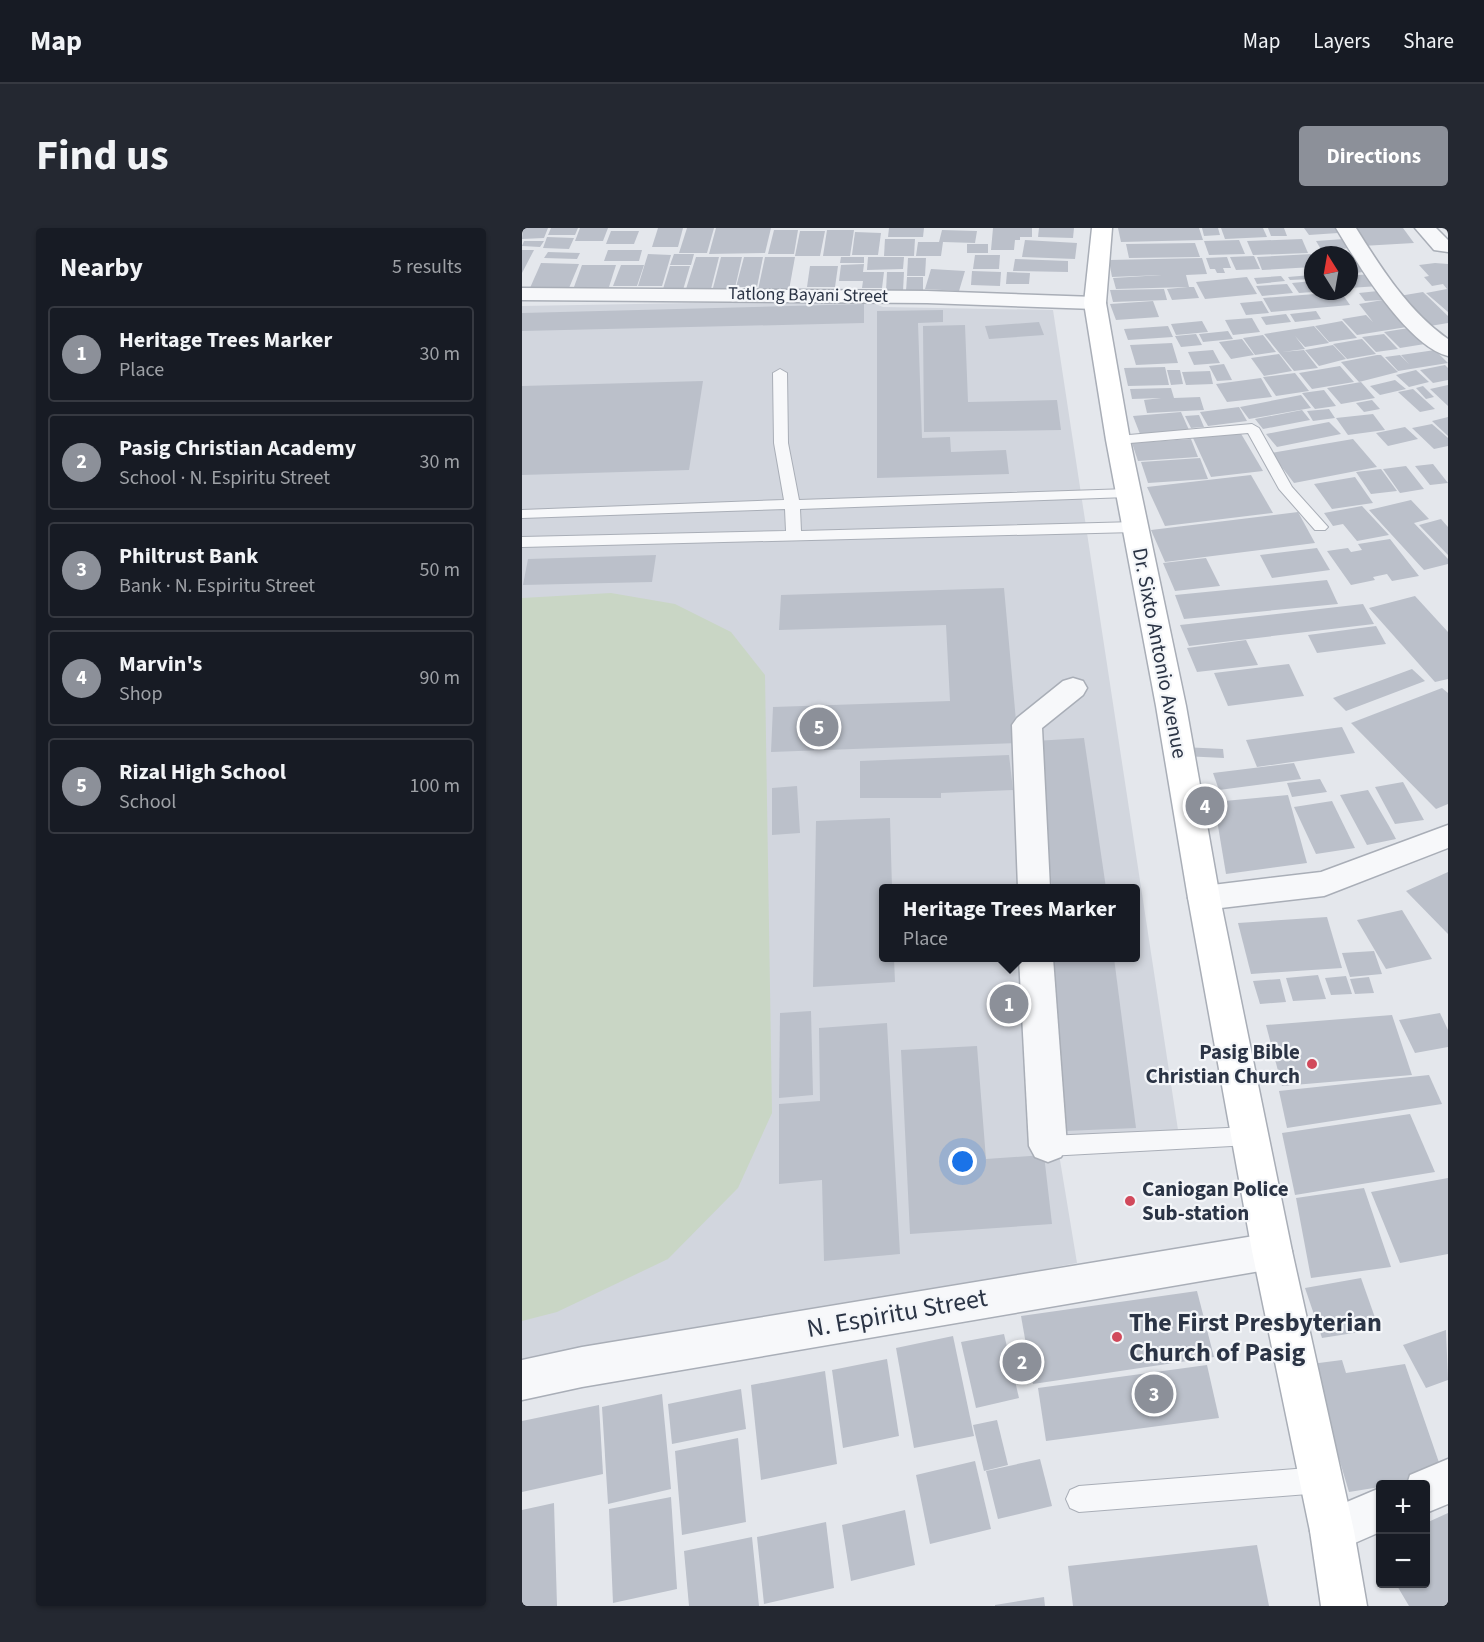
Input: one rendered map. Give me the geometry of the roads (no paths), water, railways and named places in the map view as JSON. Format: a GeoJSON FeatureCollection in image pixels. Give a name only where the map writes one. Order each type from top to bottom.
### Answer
{"type":"FeatureCollection","features":[{"type":"Feature","properties":{"kind":"main road","name":"Dr. Sixto Antonio Avenue"},"geometry":{"type":"LineString","coordinates":[[1102,228],[1095,303],[1118,440],[1171,706],[1204,898],[1272,1251],[1332,1531],[1344,1606]]}},
{"type":"Feature","properties":{"kind":"street"},"geometry":{"type":"LineString","coordinates":[[1346,228],[1394,296],[1416,321],[1448,349]]}},
{"type":"Feature","properties":{"kind":"street"},"geometry":{"type":"LineString","coordinates":[[1425,228],[1441,246],[1448,246]]}},
{"type":"Feature","properties":{"kind":"street","name":"Tatlong Bayani Street"},"geometry":{"type":"LineString","coordinates":[[522,294],[927,297],[1095,303]]}},
{"type":"Feature","properties":{"kind":"street"},"geometry":{"type":"LineString","coordinates":[[1034,884],[1027,725],[1072,688]]}},
{"type":"Feature","properties":{"kind":"street"},"geometry":{"type":"LineString","coordinates":[[1204,898],[1324,884],[1448,836]]}},
{"type":"Feature","properties":{"kind":"street"},"geometry":{"type":"LineString","coordinates":[[1036,962],[1048,1146]]}},
{"type":"Feature","properties":{"kind":"street","name":"N. Espiritu Street"},"geometry":{"type":"LineString","coordinates":[[522,1380],[582,1367],[1272,1251]]}},
{"type":"Feature","properties":{"kind":"street"},"geometry":{"type":"LineString","coordinates":[[1430,1489],[1448,1481]]}},
{"type":"Feature","properties":{"kind":"street"},"geometry":{"type":"LineString","coordinates":[[1332,1531],[1376,1512]]}},
{"type":"Feature","properties":{"kind":"lane"},"geometry":{"type":"LineString","coordinates":[[780,373],[781,443],[792,502],[794,536]]}},
{"type":"Feature","properties":{"kind":"lane"},"geometry":{"type":"LineString","coordinates":[[1118,440],[1252,428],[1286,489],[1320,527]]}},
{"type":"Feature","properties":{"kind":"lane"},"geometry":{"type":"LineString","coordinates":[[522,514],[792,502],[1128,493]]}},
{"type":"Feature","properties":{"kind":"lane"},"geometry":{"type":"LineString","coordinates":[[522,542],[1135,527]]}},
{"type":"Feature","properties":{"kind":"lane"},"geometry":{"type":"LineString","coordinates":[[1048,1146],[1250,1136]]}},
{"type":"Feature","properties":{"kind":"lane"},"geometry":{"type":"LineString","coordinates":[[1079,1499],[1321,1480]]}},
{"type":"Feature","properties":{"kind":"place","name":"Rizal High School"},"geometry":{"type":"Point","coordinates":[819,727]}},
{"type":"Feature","properties":{"kind":"place","name":"Marvin's"},"geometry":{"type":"Point","coordinates":[1205,806]}},
{"type":"Feature","properties":{"kind":"place","name":"Heritage Trees Marker"},"geometry":{"type":"Point","coordinates":[1009,1004]}},
{"type":"Feature","properties":{"kind":"place","name":"Pasig Bible Christian Church"},"geometry":{"type":"Point","coordinates":[1312,1064]}},
{"type":"Feature","properties":{"kind":"place","name":"Caniogan Police Sub-station"},"geometry":{"type":"Point","coordinates":[1130,1201]}},
{"type":"Feature","properties":{"kind":"place","name":"The First Presbyterian Church of Pasig"},"geometry":{"type":"Point","coordinates":[1117,1337]}},
{"type":"Feature","properties":{"kind":"place","name":"Pasig Christian Academy"},"geometry":{"type":"Point","coordinates":[1022,1362]}},
{"type":"Feature","properties":{"kind":"place","name":"Philtrust Bank"},"geometry":{"type":"Point","coordinates":[1154,1394]}}]}
